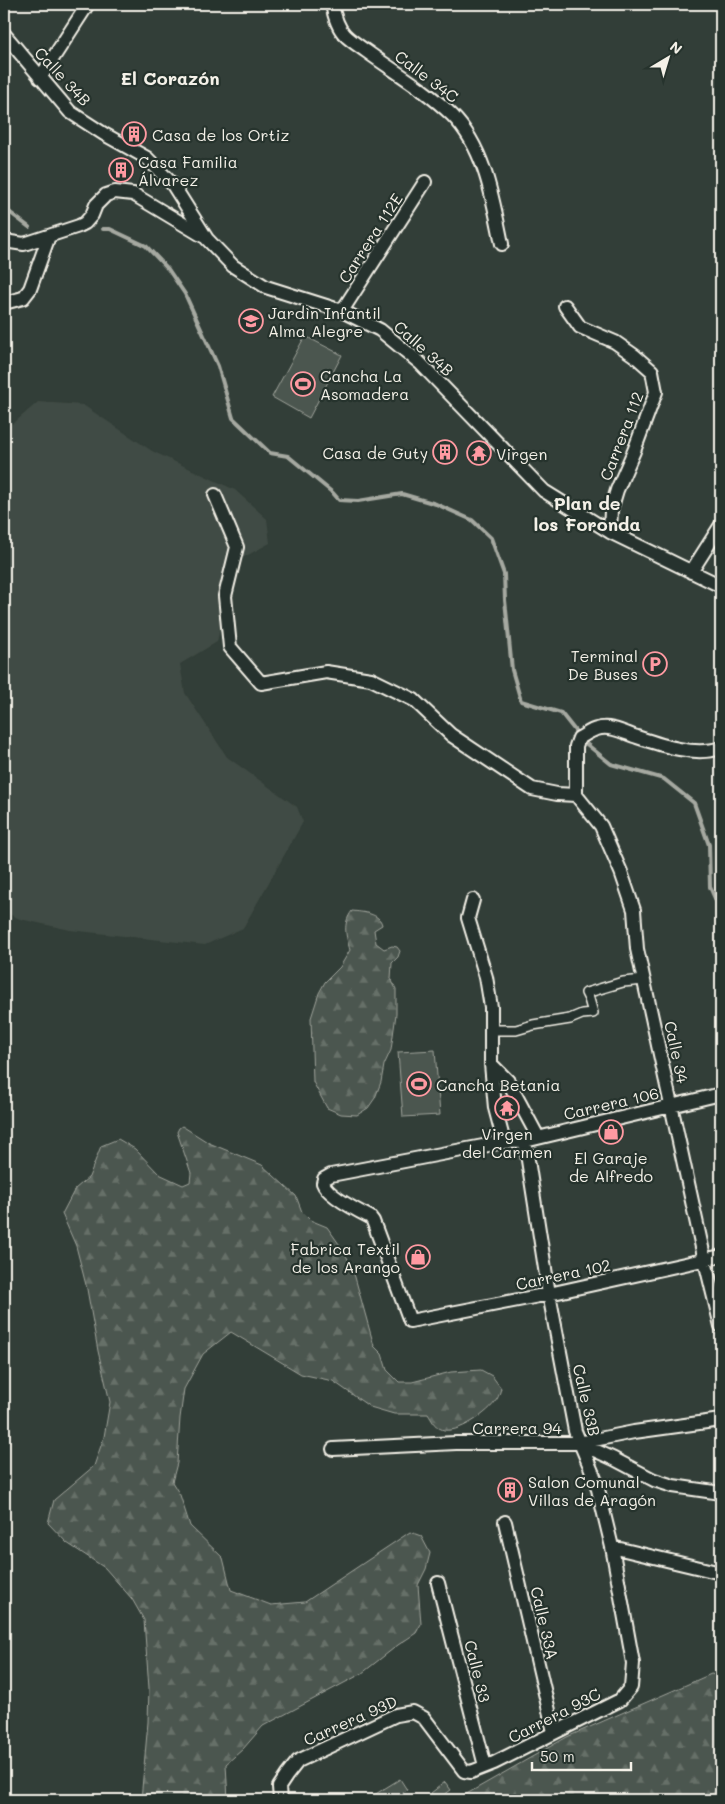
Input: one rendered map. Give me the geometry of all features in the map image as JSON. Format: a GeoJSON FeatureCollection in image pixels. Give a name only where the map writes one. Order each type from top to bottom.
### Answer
{"type":"FeatureCollection","features":[{"type":"Feature","properties":{"kind":"street"},"geometry":{"type":"LineString","coordinates":[[40,78],[88,4]]}},
{"type":"Feature","properties":{"kind":"street","name":"Calle 34C"},"geometry":{"type":"LineString","coordinates":[[332,4],[336,21],[344,34],[396,73],[424,90],[452,116],[466,133],[478,152],[502,244]]}},
{"type":"Feature","properties":{"kind":"street","name":"Calle 34B"},"geometry":{"type":"LineString","coordinates":[[4,34],[70,112],[147,158],[173,186],[207,239],[233,266],[266,287],[342,311],[380,330],[420,364],[544,492],[610,532],[721,586]]}},
{"type":"Feature","properties":{"kind":"street","name":"Carrera 112E"},"geometry":{"type":"LineString","coordinates":[[342,311],[425,182]]}},
{"type":"Feature","properties":{"kind":"street"},"geometry":{"type":"LineString","coordinates":[[4,241],[24,244],[85,223],[92,215],[96,205],[106,195],[115,192],[133,194],[207,239]]}},
{"type":"Feature","properties":{"kind":"street"},"geometry":{"type":"LineString","coordinates":[[4,303],[23,298],[30,289],[50,236]]}},
{"type":"Feature","properties":{"kind":"street","name":"Carrera 112"},"geometry":{"type":"LineString","coordinates":[[565,306],[580,327],[615,342],[652,371],[656,392],[610,510],[610,532]]}},
{"type":"Feature","properties":{"kind":"street"},"geometry":{"type":"LineString","coordinates":[[215,495],[237,547],[225,596],[230,647],[261,683],[326,672],[371,679],[414,700],[451,735],[532,789],[558,794],[576,795],[576,746],[579,738],[597,729],[614,729],[646,740],[693,752],[713,751],[721,748]]}},
{"type":"Feature","properties":{"kind":"street"},"geometry":{"type":"LineString","coordinates":[[691,572],[721,525]]}},
{"type":"Feature","properties":{"kind":"street","name":"Calle 34"},"geometry":{"type":"LineString","coordinates":[[576,795],[601,826],[621,872],[634,910],[637,948],[705,1261],[721,1326]]}},
{"type":"Feature","properties":{"kind":"street"},"geometry":{"type":"LineString","coordinates":[[473,900],[468,918],[486,977],[491,1007],[491,1064],[495,1108],[504,1142]]}},
{"type":"Feature","properties":{"kind":"street"},"geometry":{"type":"LineString","coordinates":[[492,1030],[516,1030],[533,1025],[570,1019],[582,1014],[593,1014],[590,999],[586,993],[623,982],[644,980]]}},
{"type":"Feature","properties":{"kind":"street"},"geometry":{"type":"LineString","coordinates":[[491,1064],[508,1081],[538,1137]]}},
{"type":"Feature","properties":{"kind":"street","name":"Carrera 106"},"geometry":{"type":"LineString","coordinates":[[410,1321],[373,1221],[370,1217],[324,1188],[322,1183],[324,1179],[331,1175],[504,1142],[525,1141],[721,1094]]}},
{"type":"Feature","properties":{"kind":"street","name":"Calle 33B"},"geometry":{"type":"LineString","coordinates":[[525,1141],[549,1294],[575,1431],[596,1481],[612,1547],[633,1663]]}},
{"type":"Feature","properties":{"kind":"street","name":"Carrera 102"},"geometry":{"type":"LineString","coordinates":[[410,1321],[549,1294],[721,1256]]}},
{"type":"Feature","properties":{"kind":"street"},"geometry":{"type":"LineString","coordinates":[[579,1444],[634,1432],[721,1420]]}},
{"type":"Feature","properties":{"kind":"street","name":"Carrera 94"},"geometry":{"type":"LineString","coordinates":[[334,1449],[456,1443],[579,1444],[614,1459],[654,1480],[673,1486],[721,1493]]}},
{"type":"Feature","properties":{"kind":"street","name":"Calle 33A"},"geometry":{"type":"LineString","coordinates":[[504,1522],[554,1732]]}},
{"type":"Feature","properties":{"kind":"street"},"geometry":{"type":"LineString","coordinates":[[612,1547],[721,1573]]}},
{"type":"Feature","properties":{"kind":"street","name":"Calle 33"},"geometry":{"type":"LineString","coordinates":[[438,1583],[485,1766]]}},
{"type":"Feature","properties":{"kind":"street","name":"Carrera 93C"},"geometry":{"type":"LineString","coordinates":[[464,1770],[471,1772],[485,1766],[620,1700],[631,1687],[633,1663]]}},
{"type":"Feature","properties":{"kind":"street","name":"Carrera 93D"},"geometry":{"type":"LineString","coordinates":[[280,1800],[279,1787],[298,1761],[396,1714],[405,1712],[413,1712],[424,1718],[464,1770]]}},
{"type":"Feature","properties":{"kind":"shaded area"},"geometry":{"type":"Polygon","coordinates":[[[38,402],[83,405],[152,451],[235,490],[267,519],[270,543],[235,562],[217,642],[180,664],[185,693],[227,757],[297,807],[303,822],[243,928],[205,945],[70,930],[20,919],[4,912],[4,428],[15,422],[38,402]]]}},
{"type":"Feature","properties":{"kind":"green space","name":"Cancha La Asomadera"},"geometry":{"type":"Polygon","coordinates":[[[305,336],[342,355],[309,418],[272,397],[305,336]]]}},
{"type":"Feature","properties":{"kind":"green space"},"geometry":{"type":"Polygon","coordinates":[[[352,911],[370,914],[378,918],[382,925],[374,930],[376,943],[384,949],[392,946],[397,947],[400,951],[398,957],[392,963],[391,979],[396,989],[396,1014],[391,1050],[384,1065],[381,1082],[375,1098],[368,1108],[357,1115],[341,1114],[327,1108],[313,1082],[311,1018],[319,993],[325,982],[340,967],[350,950],[346,935],[346,925],[352,911]]]}},
{"type":"Feature","properties":{"kind":"green space","name":"Cancha Betania"},"geometry":{"type":"Polygon","coordinates":[[[435,1050],[440,1115],[403,1117],[398,1052],[435,1050]]]}},
{"type":"Feature","properties":{"kind":"green space"},"geometry":{"type":"Polygon","coordinates":[[[182,1126],[209,1143],[262,1165],[296,1196],[302,1212],[310,1220],[327,1227],[344,1251],[353,1270],[374,1346],[382,1354],[387,1370],[399,1382],[412,1382],[451,1372],[481,1370],[492,1376],[501,1388],[493,1404],[480,1416],[463,1426],[447,1430],[441,1429],[433,1423],[428,1414],[394,1414],[370,1407],[333,1381],[301,1374],[231,1332],[203,1354],[184,1389],[177,1463],[172,1482],[180,1495],[190,1526],[223,1558],[231,1590],[271,1605],[305,1602],[410,1532],[421,1536],[430,1553],[426,1569],[418,1585],[421,1624],[416,1633],[361,1674],[263,1726],[243,1749],[226,1764],[228,1800],[141,1800],[149,1688],[144,1620],[132,1599],[105,1568],[67,1543],[48,1523],[54,1500],[94,1466],[104,1437],[110,1402],[98,1351],[87,1289],[76,1246],[62,1214],[75,1189],[89,1177],[101,1146],[118,1139],[135,1149],[159,1174],[183,1185],[190,1182],[191,1173],[177,1132],[182,1126]]]}},
{"type":"Feature","properties":{"kind":"green space"},"geometry":{"type":"Polygon","coordinates":[[[590,1422],[592,1433],[577,1435],[575,1425],[590,1422]]]}},
{"type":"Feature","properties":{"kind":"green space"},"geometry":{"type":"Polygon","coordinates":[[[711,1674],[721,1676],[721,1784],[707,1800],[456,1800],[567,1737],[711,1674]]]}},
{"type":"Feature","properties":{"kind":"green space"},"geometry":{"type":"Polygon","coordinates":[[[400,1779],[407,1790],[391,1800],[366,1800],[400,1779]]]}},
{"type":"Feature","properties":{"kind":"green space"},"geometry":{"type":"Polygon","coordinates":[[[445,1782],[451,1790],[437,1800],[431,1793],[445,1782]]]}},
{"type":"Feature","properties":{"kind":"waterway"},"geometry":{"type":"LineString","coordinates":[[4,208],[29,227]]}},
{"type":"Feature","properties":{"kind":"waterway"},"geometry":{"type":"LineString","coordinates":[[103,229],[110,229],[146,246],[168,269],[185,294],[218,366],[233,418],[270,453],[288,456],[339,500],[358,501],[402,494],[436,504],[472,520],[491,538],[504,574],[512,670],[521,701],[561,713],[584,742],[611,764],[664,779],[694,803],[709,845],[710,887],[721,912]]}},
{"type":"Feature","properties":{"kind":"place","name":"Casa de los Ortiz"},"geometry":{"type":"Point","coordinates":[134,134]}},
{"type":"Feature","properties":{"kind":"place","name":"Casa Familia Álvarez"},"geometry":{"type":"Point","coordinates":[121,170]}},
{"type":"Feature","properties":{"kind":"place","name":"Jardìn Infantil Alma Alegre"},"geometry":{"type":"Point","coordinates":[251,321]}},
{"type":"Feature","properties":{"kind":"place","name":"Cancha La Asomadera"},"geometry":{"type":"Point","coordinates":[303,384]}},
{"type":"Feature","properties":{"kind":"place","name":"Casa de Guty"},"geometry":{"type":"Point","coordinates":[445,452]}},
{"type":"Feature","properties":{"kind":"place","name":"Virgen"},"geometry":{"type":"Point","coordinates":[479,453]}},
{"type":"Feature","properties":{"kind":"place","name":"Terminal De Buses"},"geometry":{"type":"Point","coordinates":[655,664]}},
{"type":"Feature","properties":{"kind":"place","name":"Cancha Betania"},"geometry":{"type":"Point","coordinates":[419,1084]}},
{"type":"Feature","properties":{"kind":"place","name":"Virgen del Carmen"},"geometry":{"type":"Point","coordinates":[507,1108]}},
{"type":"Feature","properties":{"kind":"place","name":"El Garaje de Alfredo"},"geometry":{"type":"Point","coordinates":[611,1132]}},
{"type":"Feature","properties":{"kind":"place","name":"Fabrica Textil de los Arango"},"geometry":{"type":"Point","coordinates":[418,1257]}},
{"type":"Feature","properties":{"kind":"place","name":"Salon Comunal Villas de Aragón"},"geometry":{"type":"Point","coordinates":[510,1490]}},
{"type":"Feature","properties":{"kind":"district","name":"El Corazón"},"geometry":{"type":"Point","coordinates":[170,78]}},
{"type":"Feature","properties":{"kind":"district","name":"Plan de los Foronda"},"geometry":{"type":"Point","coordinates":[587,513]}}]}
